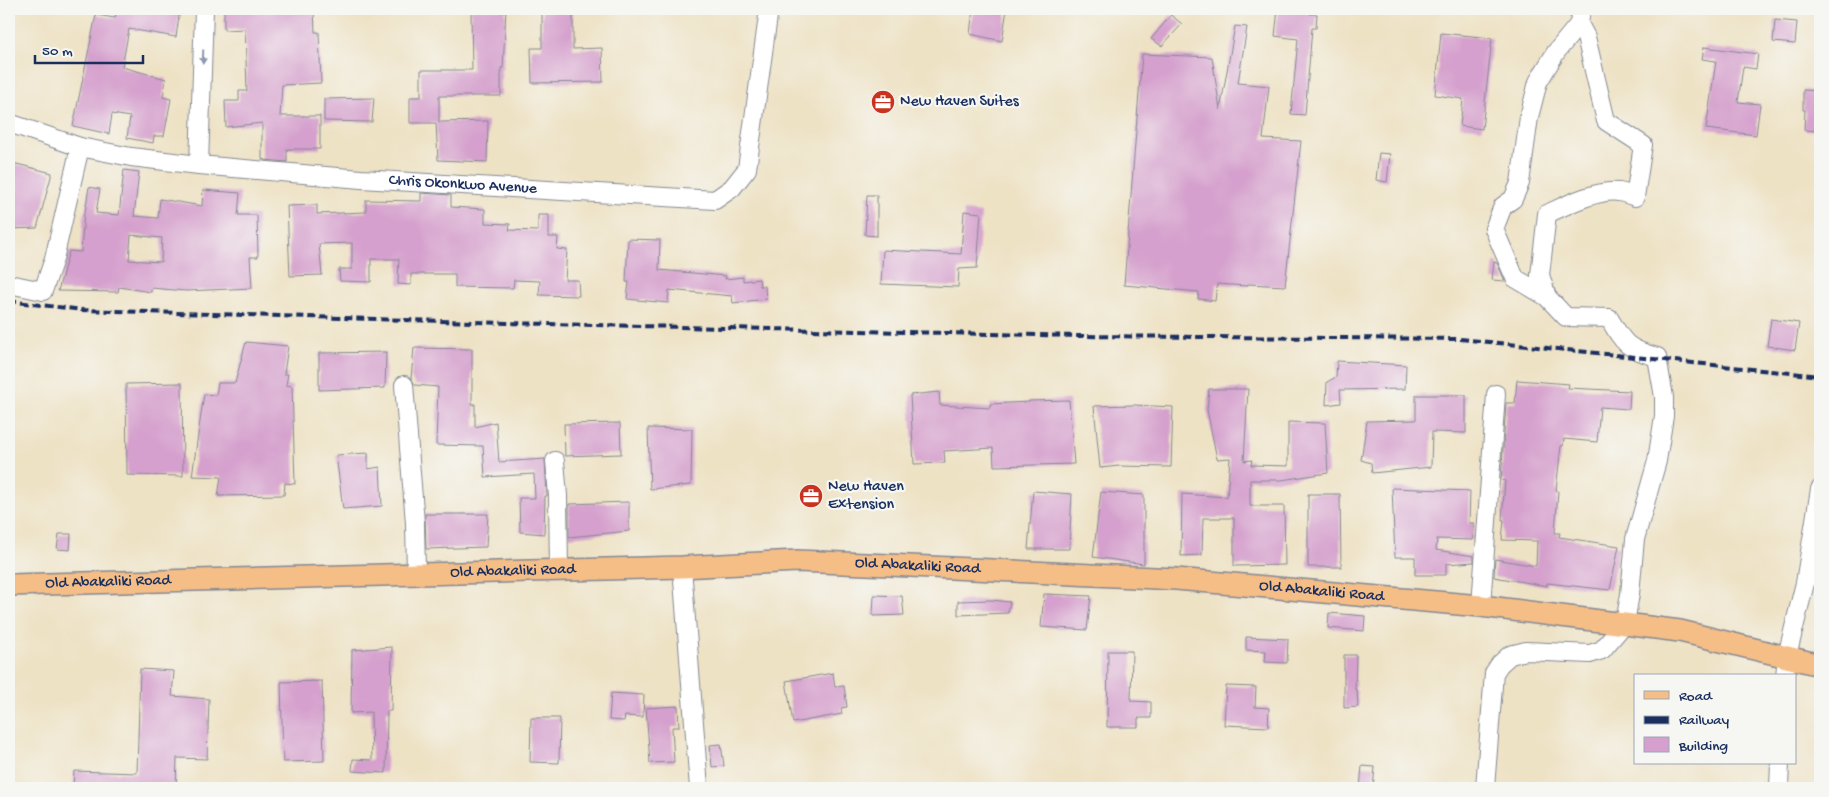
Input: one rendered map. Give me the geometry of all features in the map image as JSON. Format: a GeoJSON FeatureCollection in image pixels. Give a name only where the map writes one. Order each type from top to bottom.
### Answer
{"type":"FeatureCollection","features":[{"type":"Feature","properties":{"kind":"main road","name":"Old Abakaliki Road"},"geometry":{"type":"LineString","coordinates":[[9,585],[682,567],[797,561],[889,564],[1176,579],[1481,606],[1680,631],[1786,666],[1820,665]]}},
{"type":"Feature","properties":{"kind":"street"},"geometry":{"type":"LineString","coordinates":[[199,165],[204,9]]}},
{"type":"Feature","properties":{"kind":"street","name":"Chris Okonkwo Avenue"},"geometry":{"type":"LineString","coordinates":[[9,123],[80,147],[131,157],[199,165],[361,179],[715,200],[732,188],[747,169],[769,9]]}},
{"type":"Feature","properties":{"kind":"street"},"geometry":{"type":"LineString","coordinates":[[1485,788],[1494,673],[1500,664],[1510,655],[1526,651],[1590,654],[1602,650],[1624,623],[1630,594],[1634,539],[1657,461],[1664,416],[1664,397],[1657,357],[1640,352],[1623,342],[1609,318],[1566,317],[1546,297],[1515,278],[1494,229],[1503,206],[1513,199],[1520,184],[1529,116],[1538,82],[1580,16]]}},
{"type":"Feature","properties":{"kind":"street"},"geometry":{"type":"LineString","coordinates":[[1546,297],[1540,275],[1547,214],[1570,204],[1608,192],[1620,192],[1635,197],[1643,145],[1606,121],[1580,16]]}},
{"type":"Feature","properties":{"kind":"street"},"geometry":{"type":"LineString","coordinates":[[9,284],[43,291],[54,259],[80,147]]}},
{"type":"Feature","properties":{"kind":"street"},"geometry":{"type":"LineString","coordinates":[[404,385],[416,573]]}},
{"type":"Feature","properties":{"kind":"street"},"geometry":{"type":"LineString","coordinates":[[1481,606],[1496,394]]}},
{"type":"Feature","properties":{"kind":"street"},"geometry":{"type":"LineString","coordinates":[[555,461],[558,496],[559,570]]}},
{"type":"Feature","properties":{"kind":"street"},"geometry":{"type":"LineString","coordinates":[[1786,666],[1805,582],[1820,489]]}},
{"type":"Feature","properties":{"kind":"street"},"geometry":{"type":"LineString","coordinates":[[682,567],[700,788]]}},
{"type":"Feature","properties":{"kind":"street"},"geometry":{"type":"LineString","coordinates":[[1779,788],[1780,764]]}},
{"type":"Feature","properties":{"kind":"building"},"geometry":{"type":"Polygon","coordinates":[[[117,9],[180,9],[176,37],[129,29],[122,67],[166,79],[163,97],[171,99],[164,136],[154,136],[153,143],[127,138],[130,117],[112,114],[109,134],[73,126],[96,15],[115,18],[117,9]]]}},
{"type":"Feature","properties":{"kind":"building"},"geometry":{"type":"Polygon","coordinates":[[[224,9],[314,9],[315,32],[319,32],[321,83],[282,85],[280,116],[320,116],[320,149],[287,149],[287,162],[265,160],[262,159],[262,123],[226,127],[225,101],[239,101],[239,91],[247,91],[245,29],[224,30],[224,9]]]}},
{"type":"Feature","properties":{"kind":"building"},"geometry":{"type":"Polygon","coordinates":[[[471,9],[506,9],[503,68],[501,68],[501,96],[439,96],[439,122],[488,121],[487,162],[438,160],[436,123],[410,123],[410,97],[421,97],[421,70],[472,70],[471,9]]]}},
{"type":"Feature","properties":{"kind":"building"},"geometry":{"type":"Polygon","coordinates":[[[542,9],[573,9],[573,49],[602,48],[603,82],[532,83],[531,48],[542,48],[542,9]]]}},
{"type":"Feature","properties":{"kind":"building"},"geometry":{"type":"Polygon","coordinates":[[[973,9],[1007,9],[1002,41],[970,34],[973,9]]]}},
{"type":"Feature","properties":{"kind":"building"},"geometry":{"type":"Polygon","coordinates":[[[1278,9],[1310,9],[1310,14],[1317,14],[1316,28],[1312,28],[1305,115],[1291,114],[1298,39],[1275,36],[1278,9]]]}},
{"type":"Feature","properties":{"kind":"building"},"geometry":{"type":"Polygon","coordinates":[[[1171,15],[1182,24],[1162,46],[1151,39],[1171,15]]]}},
{"type":"Feature","properties":{"kind":"building"},"geometry":{"type":"Polygon","coordinates":[[[1775,20],[1797,22],[1795,44],[1773,42],[1775,20]]]}},
{"type":"Feature","properties":{"kind":"building"},"geometry":{"type":"Polygon","coordinates":[[[1235,26],[1247,27],[1238,83],[1269,86],[1263,139],[1301,141],[1285,286],[1217,284],[1215,301],[1198,299],[1199,292],[1124,285],[1142,54],[1212,57],[1220,110],[1235,26]]]}},
{"type":"Feature","properties":{"kind":"building"},"geometry":{"type":"Polygon","coordinates":[[[1441,33],[1492,38],[1482,129],[1460,126],[1463,99],[1435,95],[1441,33]]]}},
{"type":"Feature","properties":{"kind":"building"},"geometry":{"type":"Polygon","coordinates":[[[1704,47],[1758,54],[1756,69],[1743,67],[1738,102],[1760,104],[1756,135],[1706,129],[1716,61],[1702,59],[1704,47]]]}},
{"type":"Feature","properties":{"kind":"building"},"geometry":{"type":"Polygon","coordinates":[[[1803,90],[1820,91],[1820,131],[1804,130],[1803,90]]]}},
{"type":"Feature","properties":{"kind":"building"},"geometry":{"type":"Polygon","coordinates":[[[374,98],[372,122],[324,121],[324,99],[374,98]]]}},
{"type":"Feature","properties":{"kind":"building"},"geometry":{"type":"Polygon","coordinates":[[[1379,153],[1390,154],[1387,182],[1376,180],[1379,153]]]}},
{"type":"Feature","properties":{"kind":"building"},"geometry":{"type":"Polygon","coordinates":[[[9,162],[52,173],[37,228],[9,229],[9,162]]]}},
{"type":"Feature","properties":{"kind":"building"},"geometry":{"type":"Polygon","coordinates":[[[124,170],[139,172],[134,216],[158,218],[160,199],[202,206],[203,190],[240,193],[238,215],[257,215],[258,257],[250,257],[252,288],[186,291],[151,288],[151,292],[119,287],[118,292],[58,291],[69,251],[81,252],[84,212],[89,187],[100,189],[96,213],[119,215],[124,170]],[[131,235],[129,260],[161,262],[162,238],[131,235]]]}},
{"type":"Feature","properties":{"kind":"building"},"geometry":{"type":"Polygon","coordinates":[[[421,193],[451,195],[451,207],[485,209],[485,223],[510,224],[509,230],[538,231],[538,215],[549,215],[549,237],[558,237],[557,249],[567,250],[565,280],[578,280],[579,296],[539,295],[540,281],[514,280],[513,288],[455,287],[455,274],[411,274],[411,285],[398,284],[399,259],[371,259],[371,282],[340,281],[339,269],[352,269],[352,243],[319,244],[322,275],[290,276],[287,206],[317,205],[317,214],[366,212],[366,200],[421,201],[421,193]]]}},
{"type":"Feature","properties":{"kind":"building"},"geometry":{"type":"Polygon","coordinates":[[[867,195],[877,195],[877,236],[865,235],[867,195]]]}},
{"type":"Feature","properties":{"kind":"building"},"geometry":{"type":"Polygon","coordinates":[[[964,211],[981,213],[977,268],[959,269],[958,287],[881,284],[883,250],[961,254],[964,211]]]}},
{"type":"Feature","properties":{"kind":"building"},"geometry":{"type":"Polygon","coordinates":[[[628,239],[660,240],[659,270],[726,276],[725,279],[743,277],[743,281],[759,279],[760,286],[765,286],[766,299],[733,303],[732,296],[669,290],[668,303],[627,299],[629,282],[626,282],[628,239]]]}},
{"type":"Feature","properties":{"kind":"building"},"geometry":{"type":"Polygon","coordinates":[[[1494,262],[1497,263],[1505,281],[1492,280],[1494,262]]]}},
{"type":"Feature","properties":{"kind":"building"},"geometry":{"type":"Polygon","coordinates":[[[1771,319],[1799,323],[1795,350],[1767,346],[1771,319]]]}},
{"type":"Feature","properties":{"kind":"building"},"geometry":{"type":"Polygon","coordinates":[[[246,342],[288,346],[284,374],[288,374],[286,385],[292,386],[295,484],[285,483],[284,495],[218,496],[221,477],[192,476],[204,394],[216,395],[218,383],[235,383],[246,342]]]}},
{"type":"Feature","properties":{"kind":"building"},"geometry":{"type":"Polygon","coordinates":[[[414,348],[472,349],[472,404],[475,404],[475,427],[496,422],[499,462],[545,459],[547,496],[545,496],[544,534],[520,532],[519,498],[535,498],[534,474],[485,477],[483,446],[436,445],[438,387],[415,385],[411,378],[414,348]]]}},
{"type":"Feature","properties":{"kind":"building"},"geometry":{"type":"Polygon","coordinates":[[[386,352],[385,388],[319,390],[319,353],[386,352]]]}},
{"type":"Feature","properties":{"kind":"building"},"geometry":{"type":"Polygon","coordinates":[[[1337,361],[1406,365],[1405,389],[1340,390],[1341,403],[1326,405],[1327,382],[1336,377],[1337,361]]]}},
{"type":"Feature","properties":{"kind":"building"},"geometry":{"type":"Polygon","coordinates":[[[1517,380],[1569,384],[1568,388],[1630,391],[1629,409],[1600,407],[1597,442],[1564,439],[1563,446],[1561,446],[1556,490],[1558,491],[1555,533],[1560,533],[1559,537],[1619,546],[1610,590],[1547,583],[1547,586],[1494,577],[1495,559],[1536,566],[1537,541],[1502,540],[1505,481],[1501,480],[1506,403],[1515,403],[1517,380]]]}},
{"type":"Feature","properties":{"kind":"building"},"geometry":{"type":"Polygon","coordinates":[[[182,383],[183,476],[127,475],[126,384],[182,383]]]}},
{"type":"Feature","properties":{"kind":"building"},"geometry":{"type":"Polygon","coordinates":[[[1209,389],[1248,389],[1244,461],[1252,460],[1251,465],[1288,466],[1288,422],[1325,423],[1328,473],[1281,480],[1250,480],[1250,506],[1284,506],[1285,565],[1234,566],[1234,518],[1203,518],[1202,555],[1181,556],[1182,494],[1227,497],[1230,458],[1217,459],[1207,410],[1209,389]]]}},
{"type":"Feature","properties":{"kind":"building"},"geometry":{"type":"Polygon","coordinates":[[[939,392],[940,405],[990,408],[990,404],[1069,400],[1074,464],[994,466],[993,448],[944,451],[945,463],[914,464],[910,395],[939,392]]]}},
{"type":"Feature","properties":{"kind":"building"},"geometry":{"type":"Polygon","coordinates":[[[1416,395],[1466,395],[1466,433],[1432,432],[1431,467],[1372,473],[1371,463],[1361,460],[1367,421],[1416,420],[1416,395]]]}},
{"type":"Feature","properties":{"kind":"building"},"geometry":{"type":"Polygon","coordinates":[[[1134,405],[1173,407],[1171,467],[1119,466],[1100,468],[1094,406],[1134,405]]]}},
{"type":"Feature","properties":{"kind":"building"},"geometry":{"type":"Polygon","coordinates":[[[620,423],[621,454],[565,456],[564,424],[620,423]]]}},
{"type":"Feature","properties":{"kind":"building"},"geometry":{"type":"Polygon","coordinates":[[[648,428],[692,429],[691,485],[650,489],[648,428]]]}},
{"type":"Feature","properties":{"kind":"building"},"geometry":{"type":"Polygon","coordinates":[[[368,453],[368,469],[380,467],[382,506],[343,509],[336,455],[368,453]]]}},
{"type":"Feature","properties":{"kind":"building"},"geometry":{"type":"Polygon","coordinates":[[[1392,488],[1470,491],[1469,523],[1474,523],[1473,540],[1437,539],[1436,550],[1474,556],[1474,562],[1446,564],[1446,575],[1415,575],[1415,557],[1395,557],[1392,488]]]}},
{"type":"Feature","properties":{"kind":"building"},"geometry":{"type":"Polygon","coordinates":[[[1033,491],[1072,494],[1069,549],[1028,549],[1033,491]]]}},
{"type":"Feature","properties":{"kind":"building"},"geometry":{"type":"Polygon","coordinates":[[[1101,492],[1144,495],[1144,564],[1093,557],[1101,492]]]}},
{"type":"Feature","properties":{"kind":"building"},"geometry":{"type":"Polygon","coordinates":[[[1308,494],[1340,494],[1341,567],[1308,567],[1308,494]]]}},
{"type":"Feature","properties":{"kind":"building"},"geometry":{"type":"Polygon","coordinates":[[[629,502],[629,531],[569,537],[569,504],[629,502]]]}},
{"type":"Feature","properties":{"kind":"building"},"geometry":{"type":"Polygon","coordinates":[[[425,514],[488,514],[486,547],[426,549],[425,514]]]}},
{"type":"Feature","properties":{"kind":"building"},"geometry":{"type":"Polygon","coordinates":[[[59,534],[71,534],[70,550],[57,549],[59,534]]]}},
{"type":"Feature","properties":{"kind":"building"},"geometry":{"type":"Polygon","coordinates":[[[1044,594],[1091,596],[1087,630],[1041,627],[1044,594]]]}},
{"type":"Feature","properties":{"kind":"building"},"geometry":{"type":"Polygon","coordinates":[[[874,595],[902,596],[904,615],[873,616],[874,595]]]}},
{"type":"Feature","properties":{"kind":"building"},"geometry":{"type":"Polygon","coordinates":[[[991,600],[1010,602],[1008,613],[958,615],[958,601],[991,600]]]}},
{"type":"Feature","properties":{"kind":"building"},"geometry":{"type":"Polygon","coordinates":[[[1329,613],[1365,616],[1364,631],[1328,628],[1329,613]]]}},
{"type":"Feature","properties":{"kind":"building"},"geometry":{"type":"Polygon","coordinates":[[[1246,637],[1288,639],[1287,663],[1265,662],[1266,651],[1246,650],[1246,637]]]}},
{"type":"Feature","properties":{"kind":"building"},"geometry":{"type":"Polygon","coordinates":[[[392,647],[391,711],[387,711],[386,773],[352,771],[353,759],[372,760],[371,712],[351,713],[352,650],[392,647]]]}},
{"type":"Feature","properties":{"kind":"building"},"geometry":{"type":"Polygon","coordinates":[[[1108,651],[1132,651],[1131,701],[1151,702],[1151,718],[1138,718],[1138,727],[1107,727],[1108,651]]]}},
{"type":"Feature","properties":{"kind":"building"},"geometry":{"type":"Polygon","coordinates":[[[1344,655],[1356,655],[1355,690],[1357,690],[1358,707],[1344,708],[1344,655]]]}},
{"type":"Feature","properties":{"kind":"building"},"geometry":{"type":"Polygon","coordinates":[[[140,669],[174,671],[172,696],[209,699],[207,759],[177,758],[176,788],[73,788],[74,771],[137,773],[140,669]]]}},
{"type":"Feature","properties":{"kind":"building"},"geometry":{"type":"Polygon","coordinates":[[[833,673],[835,687],[844,686],[847,707],[841,708],[842,714],[793,723],[786,681],[833,673]]]}},
{"type":"Feature","properties":{"kind":"building"},"geometry":{"type":"Polygon","coordinates":[[[322,681],[324,761],[283,762],[281,682],[322,681]]]}},
{"type":"Feature","properties":{"kind":"building"},"geometry":{"type":"Polygon","coordinates":[[[1226,686],[1256,687],[1255,707],[1269,708],[1268,727],[1224,725],[1226,686]]]}},
{"type":"Feature","properties":{"kind":"building"},"geometry":{"type":"Polygon","coordinates":[[[611,693],[644,695],[643,717],[625,716],[624,721],[609,720],[611,693]]]}},
{"type":"Feature","properties":{"kind":"building"},"geometry":{"type":"Polygon","coordinates":[[[678,706],[679,727],[672,727],[674,762],[650,763],[646,708],[678,706]]]}},
{"type":"Feature","properties":{"kind":"building"},"geometry":{"type":"Polygon","coordinates":[[[531,718],[560,718],[559,763],[530,762],[531,718]]]}},
{"type":"Feature","properties":{"kind":"building"},"geometry":{"type":"Polygon","coordinates":[[[721,744],[724,766],[712,767],[710,745],[721,744]]]}},
{"type":"Feature","properties":{"kind":"building"},"geometry":{"type":"Polygon","coordinates":[[[1362,766],[1375,767],[1373,788],[1360,788],[1362,766]]]}},
{"type":"Feature","properties":{"kind":"railway"},"geometry":{"type":"LineString","coordinates":[[9,301],[82,310],[506,323],[1079,336],[1460,339],[1820,376]]}},
{"type":"Feature","properties":{"kind":"place","name":"New Haven Suites"},"geometry":{"type":"Point","coordinates":[883,102]}},
{"type":"Feature","properties":{"kind":"place","name":"New Haven Extension"},"geometry":{"type":"Point","coordinates":[811,496]}}]}
